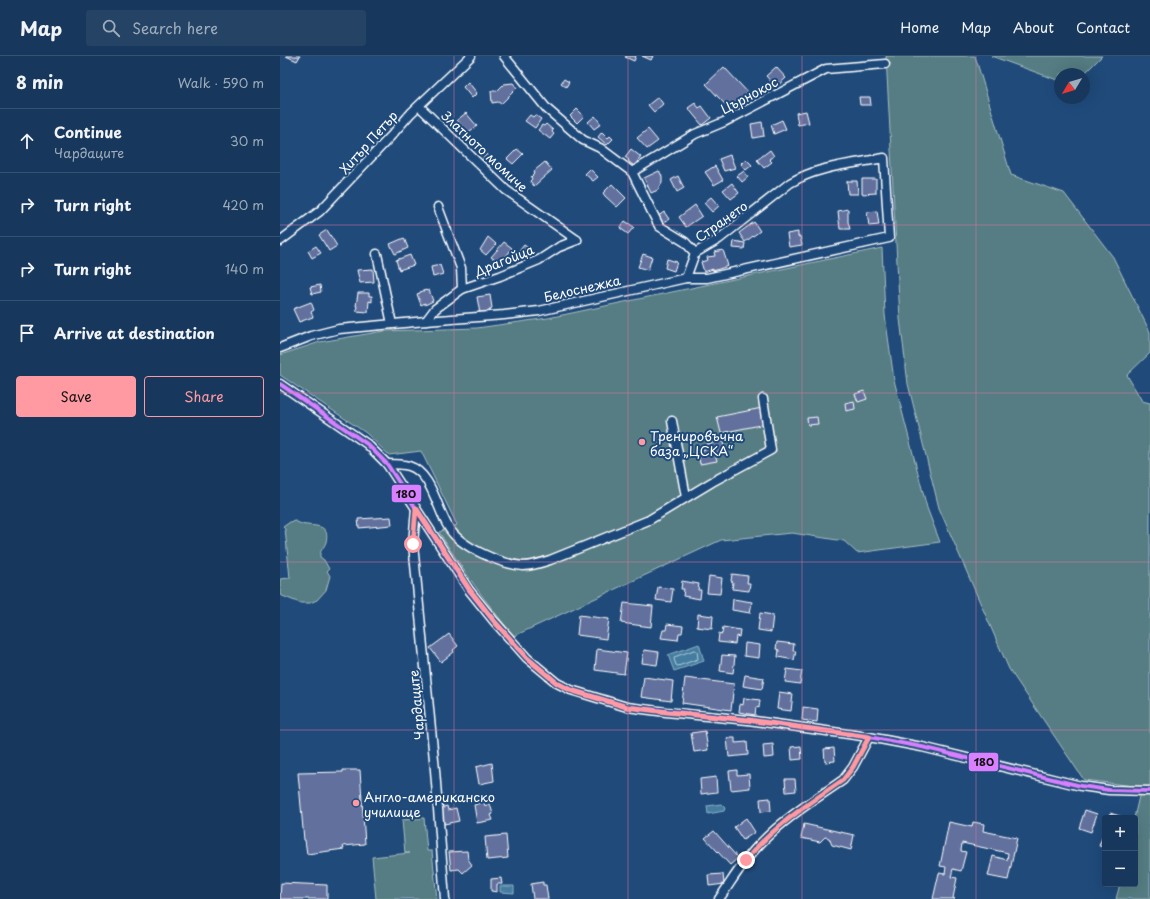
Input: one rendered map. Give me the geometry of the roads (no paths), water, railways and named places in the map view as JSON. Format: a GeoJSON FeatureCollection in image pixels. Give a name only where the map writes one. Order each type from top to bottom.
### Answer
{"type":"FeatureCollection","features":[{"type":"Feature","properties":{"kind":"street","name":"Хитър Петър"},"geometry":{"type":"LineString","coordinates":[[280,241],[320,211],[418,106],[471,56]]}},
{"type":"Feature","properties":{"kind":"street","name":"Странето"},"geometry":{"type":"LineString","coordinates":[[504,56],[547,109],[583,140],[600,148],[632,172],[659,226],[685,242],[694,253],[719,239],[790,183],[800,177],[826,169],[884,158]]}},
{"type":"Feature","properties":{"kind":"street","name":"Църнокос"},"geometry":{"type":"LineString","coordinates":[[632,172],[695,134],[724,122],[826,69],[885,64]]}},
{"type":"Feature","properties":{"kind":"street","name":"Златното момиче"},"geometry":{"type":"LineString","coordinates":[[418,106],[506,190],[577,240]]}},
{"type":"Feature","properties":{"kind":"street","name":"Белоснежка"},"geometry":{"type":"LineString","coordinates":[[280,348],[311,336],[340,329],[539,311],[686,278],[707,278],[889,238],[884,158]]}},
{"type":"Feature","properties":{"kind":"street"},"geometry":{"type":"LineString","coordinates":[[438,207],[461,268],[462,289]]}},
{"type":"Feature","properties":{"kind":"street","name":"Драгойца"},"geometry":{"type":"LineString","coordinates":[[426,321],[435,309],[462,289],[500,276],[539,260],[559,246],[577,240]]}},
{"type":"Feature","properties":{"kind":"street"},"geometry":{"type":"LineString","coordinates":[[686,278],[694,253]]}},
{"type":"Feature","properties":{"kind":"street"},"geometry":{"type":"LineString","coordinates":[[377,254],[392,324]]}},
{"type":"Feature","properties":{"kind":"street"},"geometry":{"type":"LineString","coordinates":[[280,384],[367,444],[387,464],[470,590],[494,621],[527,658],[557,683],[570,690],[627,707],[748,720],[869,737],[934,750],[1082,786],[1109,790],[1150,791]]}},
{"type":"Feature","properties":{"kind":"street"},"geometry":{"type":"LineString","coordinates":[[387,464],[410,466],[420,473],[430,486],[449,528],[462,543],[470,548],[503,561],[524,566],[536,564],[550,560],[656,516],[771,450],[763,399]]}},
{"type":"Feature","properties":{"kind":"street"},"geometry":{"type":"LineString","coordinates":[[672,420],[686,498]]}},
{"type":"Feature","properties":{"kind":"street","name":"Чардаците"},"geometry":{"type":"LineString","coordinates":[[416,508],[413,544],[435,770],[445,899]]}},
{"type":"Feature","properties":{"kind":"street"},"geometry":{"type":"LineString","coordinates":[[719,899],[746,860],[766,837],[782,823],[843,780],[849,774],[869,737]]}},
{"type":"Feature","properties":{"kind":"water"},"geometry":{"type":"Polygon","coordinates":[[[699,644],[704,661],[674,671],[668,655],[699,644]]]}},
{"type":"Feature","properties":{"kind":"water"},"geometry":{"type":"Polygon","coordinates":[[[721,804],[725,808],[724,811],[708,814],[707,806],[721,804]]]}},
{"type":"Feature","properties":{"kind":"water"},"geometry":{"type":"Polygon","coordinates":[[[500,886],[514,886],[514,893],[500,892],[500,886]]]}},
{"type":"Feature","properties":{"kind":"place","name":"Тренировъчна база „ЦСКА“"},"geometry":{"type":"Point","coordinates":[642,442]}},
{"type":"Feature","properties":{"kind":"place","name":"Англо-американско училище"},"geometry":{"type":"Point","coordinates":[356,803]}}]}
